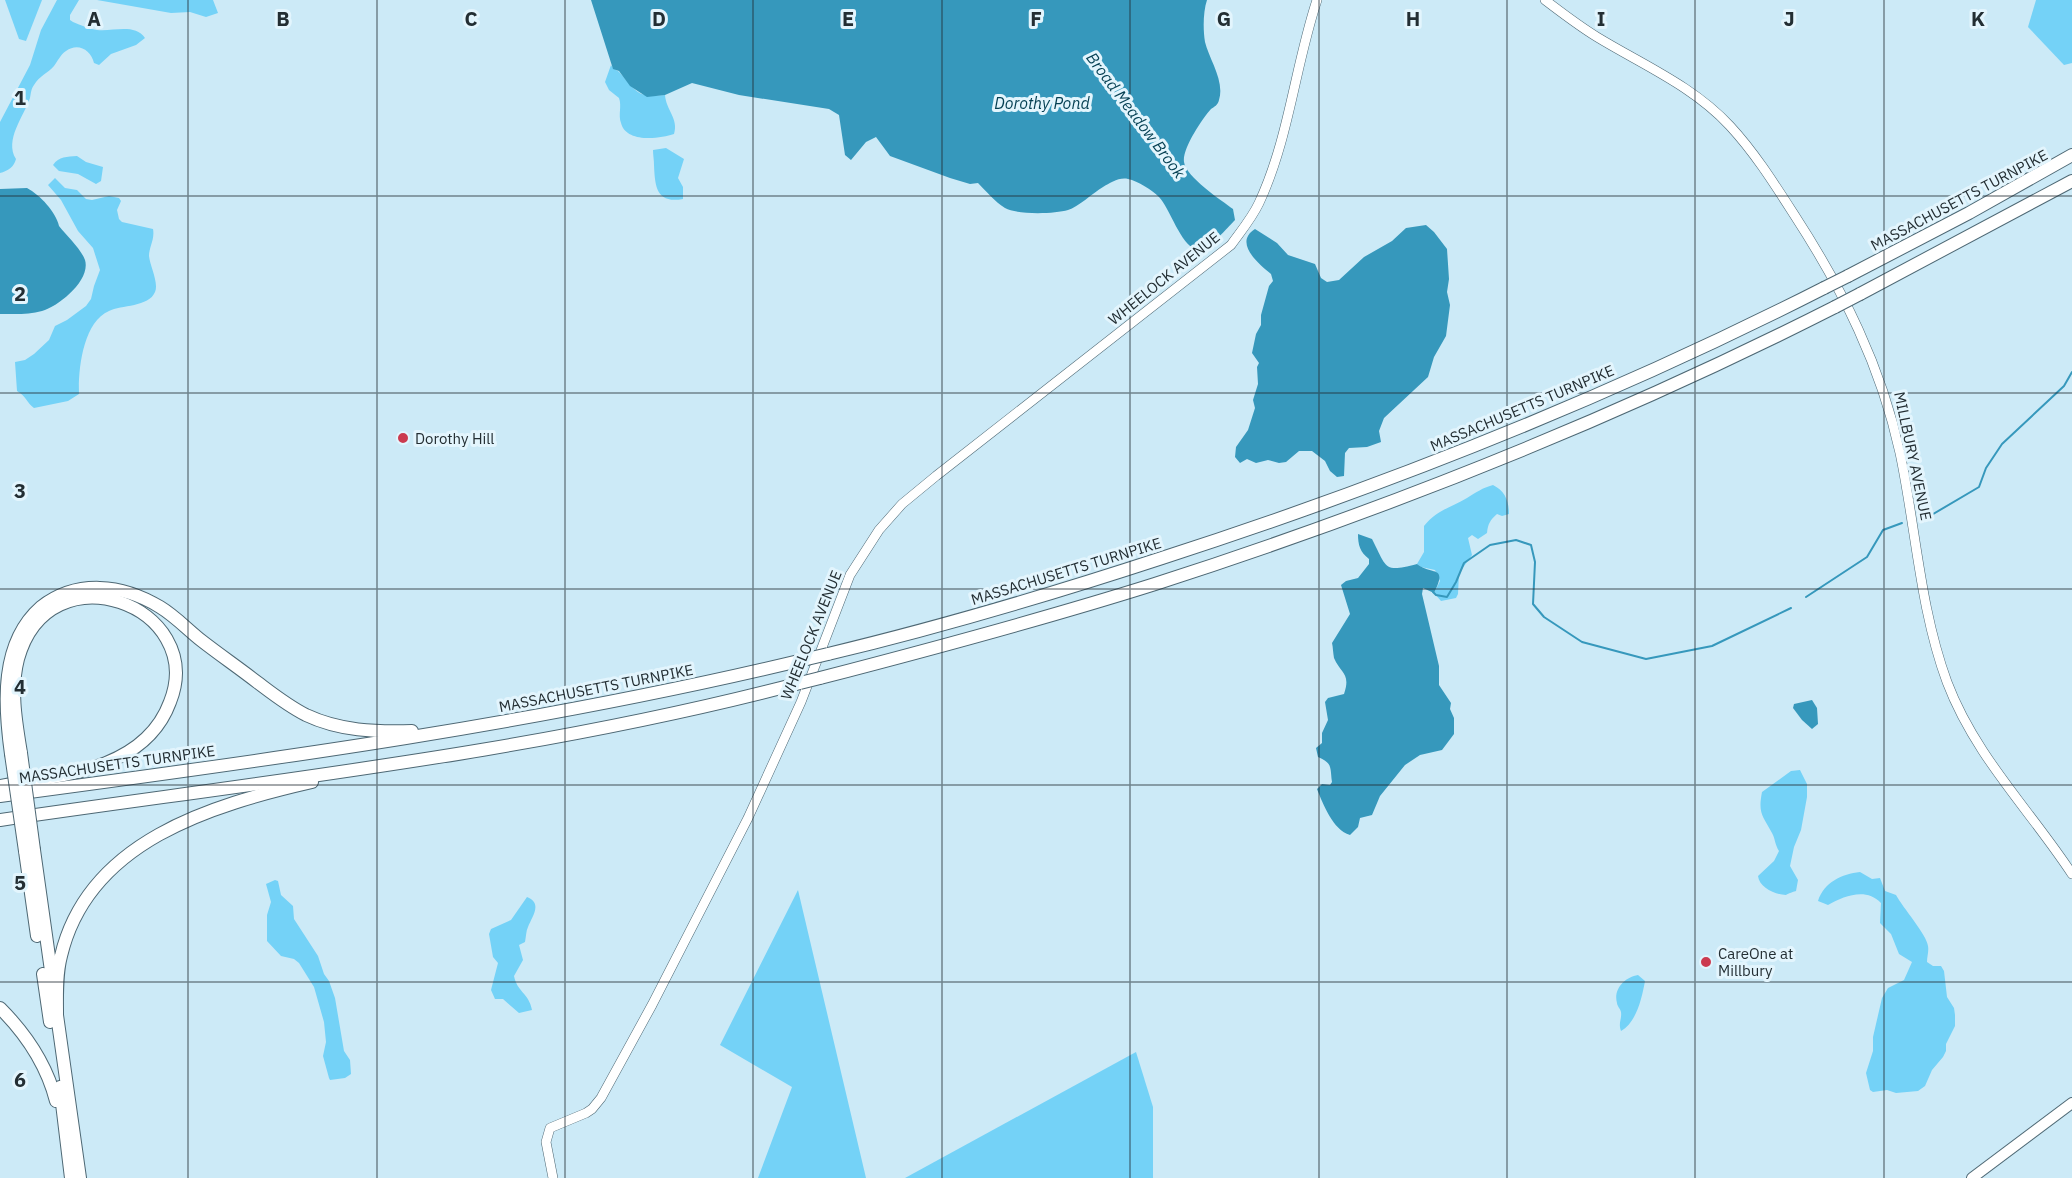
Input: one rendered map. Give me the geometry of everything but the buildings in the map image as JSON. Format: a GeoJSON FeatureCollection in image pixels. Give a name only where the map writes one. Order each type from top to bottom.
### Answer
{"type":"FeatureCollection","features":[{"type":"Feature","properties":{"kind":"highway","name":"MASSACHUSETTS TURNPIKE"},"geometry":{"type":"LineString","coordinates":[[0,796],[461,729],[694,685],[828,654],[1081,585],[1313,507],[1432,462],[1594,396],[1848,276],[1970,213],[2072,155]]}},
{"type":"Feature","properties":{"kind":"highway"},"geometry":{"type":"LineString","coordinates":[[0,820],[407,761],[575,732],[700,707],[800,683],[915,654],[1077,608],[1247,554],[1517,452],[1759,344],[1860,294],[2072,181]]}},
{"type":"Feature","properties":{"kind":"highway"},"geometry":{"type":"LineString","coordinates":[[81,1178],[16,754],[5,710],[4,679],[14,640],[28,620],[49,601],[70,591],[86,588],[121,590],[161,608],[290,707],[329,725],[354,730],[461,729]]}},
{"type":"Feature","properties":{"kind":"highway"},"geometry":{"type":"LineString","coordinates":[[0,786],[68,774],[106,762],[140,744],[156,729],[173,696],[175,672],[168,644],[149,617],[122,602],[87,597],[64,603],[48,612],[35,624],[25,639],[14,680],[16,754]]}},
{"type":"Feature","properties":{"kind":"highway"},"geometry":{"type":"LineString","coordinates":[[57,1014],[58,972],[72,922],[94,887],[128,855],[159,834],[226,804],[407,761]]}},
{"type":"Feature","properties":{"kind":"highway"},"geometry":{"type":"LineString","coordinates":[[30,850],[71,1178]]}},
{"type":"Feature","properties":{"kind":"highway"},"geometry":{"type":"LineString","coordinates":[[0,1008],[25,1037],[42,1065],[54,1094],[65,1138]]}},
{"type":"Feature","properties":{"kind":"main road"},"geometry":{"type":"LineString","coordinates":[[1971,1178],[2072,1103]]}},
{"type":"Feature","properties":{"kind":"street","name":"WHEELOCK AVENUE"},"geometry":{"type":"LineString","coordinates":[[553,1178],[547,1148],[548,1131],[556,1124],[575,1119],[592,1109],[601,1098],[638,1032],[758,797],[801,702],[843,591],[864,552],[879,530],[902,504],[1231,245],[1259,204],[1272,172],[1317,0]]}},
{"type":"Feature","properties":{"kind":"street","name":"MILLBURY AVENUE"},"geometry":{"type":"LineString","coordinates":[[1545,0],[1598,38],[1681,85],[1710,107],[1751,151],[1826,265],[1864,340],[1886,399],[1900,454],[1927,605],[1937,650],[1948,683],[1967,725],[1988,761],[2072,874]]}},
{"type":"Feature","properties":{"kind":"shaded area"},"geometry":{"type":"Polygon","coordinates":[[[5,0],[42,0],[26,41],[19,39],[5,0]]]}},
{"type":"Feature","properties":{"kind":"shaded area"},"geometry":{"type":"Polygon","coordinates":[[[57,0],[79,0],[70,15],[70,20],[73,22],[97,30],[129,29],[141,33],[145,38],[136,45],[111,54],[99,65],[94,63],[87,51],[79,47],[71,48],[64,53],[33,87],[12,144],[15,162],[6,171],[0,173],[0,122],[30,65],[41,30],[57,0]]]}},
{"type":"Feature","properties":{"kind":"shaded area"},"geometry":{"type":"Polygon","coordinates":[[[97,0],[213,0],[218,13],[206,17],[190,12],[171,13],[97,0]]]}},
{"type":"Feature","properties":{"kind":"shaded area"},"geometry":{"type":"Polygon","coordinates":[[[2036,0],[2072,0],[2072,63],[2064,65],[2028,27],[2036,0]]]}},
{"type":"Feature","properties":{"kind":"shaded area"},"geometry":{"type":"Polygon","coordinates":[[[611,65],[639,93],[649,96],[665,95],[674,119],[674,134],[644,138],[629,134],[624,129],[620,120],[619,98],[609,90],[605,82],[611,65]]]}},
{"type":"Feature","properties":{"kind":"shaded area"},"geometry":{"type":"Polygon","coordinates":[[[666,148],[684,159],[678,178],[683,187],[683,199],[667,199],[662,196],[656,186],[653,150],[666,148]]]}},
{"type":"Feature","properties":{"kind":"shaded area"},"geometry":{"type":"Polygon","coordinates":[[[77,156],[86,162],[103,167],[101,181],[96,184],[78,174],[59,171],[53,165],[61,158],[77,156]]]}},
{"type":"Feature","properties":{"kind":"shaded area"},"geometry":{"type":"Polygon","coordinates":[[[55,178],[65,188],[77,190],[86,199],[109,196],[119,198],[121,201],[117,210],[122,222],[153,229],[149,256],[156,288],[152,297],[147,300],[109,311],[93,325],[81,360],[79,394],[68,401],[34,408],[17,391],[15,362],[25,360],[34,354],[49,340],[55,326],[86,306],[91,299],[100,270],[93,248],[78,231],[61,200],[48,185],[55,178]]]}},
{"type":"Feature","properties":{"kind":"shaded area"},"geometry":{"type":"Polygon","coordinates":[[[1493,485],[1506,497],[1509,514],[1502,516],[1497,514],[1490,522],[1487,533],[1478,539],[1472,535],[1468,538],[1472,555],[1459,573],[1458,594],[1456,598],[1441,601],[1434,593],[1440,581],[1435,570],[1417,564],[1424,552],[1424,526],[1439,513],[1493,485]]]}},
{"type":"Feature","properties":{"kind":"shaded area"},"geometry":{"type":"Polygon","coordinates":[[[1800,770],[1807,784],[1807,797],[1801,830],[1790,866],[1798,880],[1796,891],[1782,895],[1764,887],[1758,876],[1774,861],[1779,851],[1760,805],[1762,792],[1791,771],[1800,770]]]}},
{"type":"Feature","properties":{"kind":"shaded area"},"geometry":{"type":"Polygon","coordinates":[[[1860,872],[1872,879],[1880,878],[1885,891],[1896,895],[1919,928],[1927,941],[1927,962],[1933,966],[1941,966],[1944,971],[1947,997],[1954,1008],[1955,1026],[1946,1044],[1946,1051],[1932,1070],[1925,1086],[1918,1091],[1873,1092],[1870,1090],[1866,1073],[1873,1051],[1873,1037],[1882,998],[1888,988],[1904,980],[1912,962],[1899,954],[1891,934],[1880,923],[1881,903],[1869,895],[1862,894],[1848,896],[1828,905],[1818,901],[1821,894],[1834,880],[1860,872]]]}},
{"type":"Feature","properties":{"kind":"shaded area"},"geometry":{"type":"Polygon","coordinates":[[[278,881],[281,895],[293,906],[294,919],[318,956],[329,981],[335,998],[344,1051],[350,1060],[351,1074],[345,1078],[330,1080],[329,1078],[323,1056],[326,1042],[324,1022],[314,987],[299,963],[294,959],[281,956],[267,941],[267,915],[271,902],[266,884],[278,881]]]}},
{"type":"Feature","properties":{"kind":"shaded area"},"geometry":{"type":"Polygon","coordinates":[[[798,890],[866,1178],[758,1178],[792,1087],[720,1045],[798,890]]]}},
{"type":"Feature","properties":{"kind":"shaded area"},"geometry":{"type":"Polygon","coordinates":[[[527,897],[534,903],[535,910],[527,929],[525,942],[519,945],[523,960],[514,976],[532,1010],[519,1013],[503,999],[495,999],[491,990],[498,963],[493,957],[489,934],[491,929],[511,920],[527,897]]]}},
{"type":"Feature","properties":{"kind":"shaded area"},"geometry":{"type":"Polygon","coordinates":[[[1638,975],[1645,981],[1640,1001],[1631,1022],[1621,1031],[1621,1012],[1616,998],[1618,989],[1625,981],[1638,975]]]}},
{"type":"Feature","properties":{"kind":"shaded area"},"geometry":{"type":"Polygon","coordinates":[[[1136,1052],[1153,1107],[1153,1178],[905,1178],[1136,1052]]]}},
{"type":"Feature","properties":{"kind":"water","name":"Dorothy Pond"},"geometry":{"type":"Polygon","coordinates":[[[591,0],[1207,0],[1204,21],[1205,42],[1218,78],[1220,93],[1218,103],[1193,134],[1184,156],[1184,162],[1197,181],[1233,209],[1235,220],[1212,242],[1201,248],[1195,248],[1185,241],[1159,197],[1140,184],[1125,179],[1109,184],[1068,210],[1045,213],[1018,212],[1001,206],[978,183],[970,184],[950,178],[890,156],[876,137],[866,142],[851,160],[845,155],[839,115],[829,109],[739,95],[692,83],[665,95],[647,97],[630,86],[619,71],[613,69],[591,0]]]}},
{"type":"Feature","properties":{"kind":"water"},"geometry":{"type":"Polygon","coordinates":[[[27,188],[42,199],[51,210],[59,226],[83,256],[86,268],[79,284],[57,304],[32,313],[0,314],[0,189],[27,188]]]}},
{"type":"Feature","properties":{"kind":"water"},"geometry":{"type":"Polygon","coordinates":[[[1426,225],[1447,249],[1449,279],[1447,292],[1450,305],[1446,336],[1434,357],[1428,377],[1384,418],[1379,431],[1381,442],[1367,447],[1349,448],[1345,453],[1344,476],[1337,477],[1330,471],[1325,461],[1312,451],[1299,451],[1286,462],[1268,460],[1256,463],[1247,459],[1240,463],[1235,457],[1236,447],[1248,430],[1255,408],[1253,400],[1258,384],[1257,367],[1259,363],[1252,353],[1256,334],[1261,325],[1261,315],[1269,286],[1273,281],[1271,274],[1250,253],[1247,247],[1249,235],[1255,229],[1277,243],[1288,255],[1315,264],[1321,278],[1327,282],[1339,280],[1364,257],[1392,241],[1406,228],[1426,225]]]}},
{"type":"Feature","properties":{"kind":"water"},"geometry":{"type":"Polygon","coordinates":[[[1358,534],[1372,539],[1387,566],[1398,568],[1417,564],[1439,574],[1434,593],[1423,588],[1422,594],[1439,666],[1439,685],[1451,703],[1454,734],[1442,750],[1420,755],[1405,765],[1380,796],[1372,815],[1360,818],[1358,827],[1350,835],[1334,822],[1317,789],[1322,784],[1330,785],[1332,782],[1330,766],[1318,757],[1316,748],[1322,743],[1322,733],[1328,720],[1325,702],[1328,698],[1344,694],[1346,687],[1346,678],[1334,658],[1332,643],[1350,614],[1341,585],[1358,578],[1369,564],[1369,559],[1360,548],[1358,534]]]}},
{"type":"Feature","properties":{"kind":"water"},"geometry":{"type":"Polygon","coordinates":[[[1812,700],[1817,708],[1818,724],[1812,729],[1793,708],[1794,704],[1812,700]]]}},
{"type":"Feature","properties":{"kind":"waterway","name":"Broad Meadow Brook"},"geometry":{"type":"LineString","coordinates":[[1923,520],[1979,487],[1986,468],[2002,444],[2064,386],[2072,372]]}},
{"type":"Feature","properties":{"kind":"waterway","name":"Broad Meadow Brook"},"geometry":{"type":"LineString","coordinates":[[1806,597],[1867,557],[1883,530],[1902,523]]}},
{"type":"Feature","properties":{"kind":"waterway","name":"Broad Meadow Brook"},"geometry":{"type":"LineString","coordinates":[[1433,592],[1436,595],[1447,597],[1464,563],[1490,545],[1516,540],[1531,545],[1535,562],[1533,604],[1544,617],[1582,642],[1646,659],[1712,646],[1791,608]]}},
{"type":"Feature","properties":{"kind":"place","name":"Dorothy Hill"},"geometry":{"type":"Point","coordinates":[403,438]}},
{"type":"Feature","properties":{"kind":"place","name":"CareOne at Millbury"},"geometry":{"type":"Point","coordinates":[1706,962]}}]}
